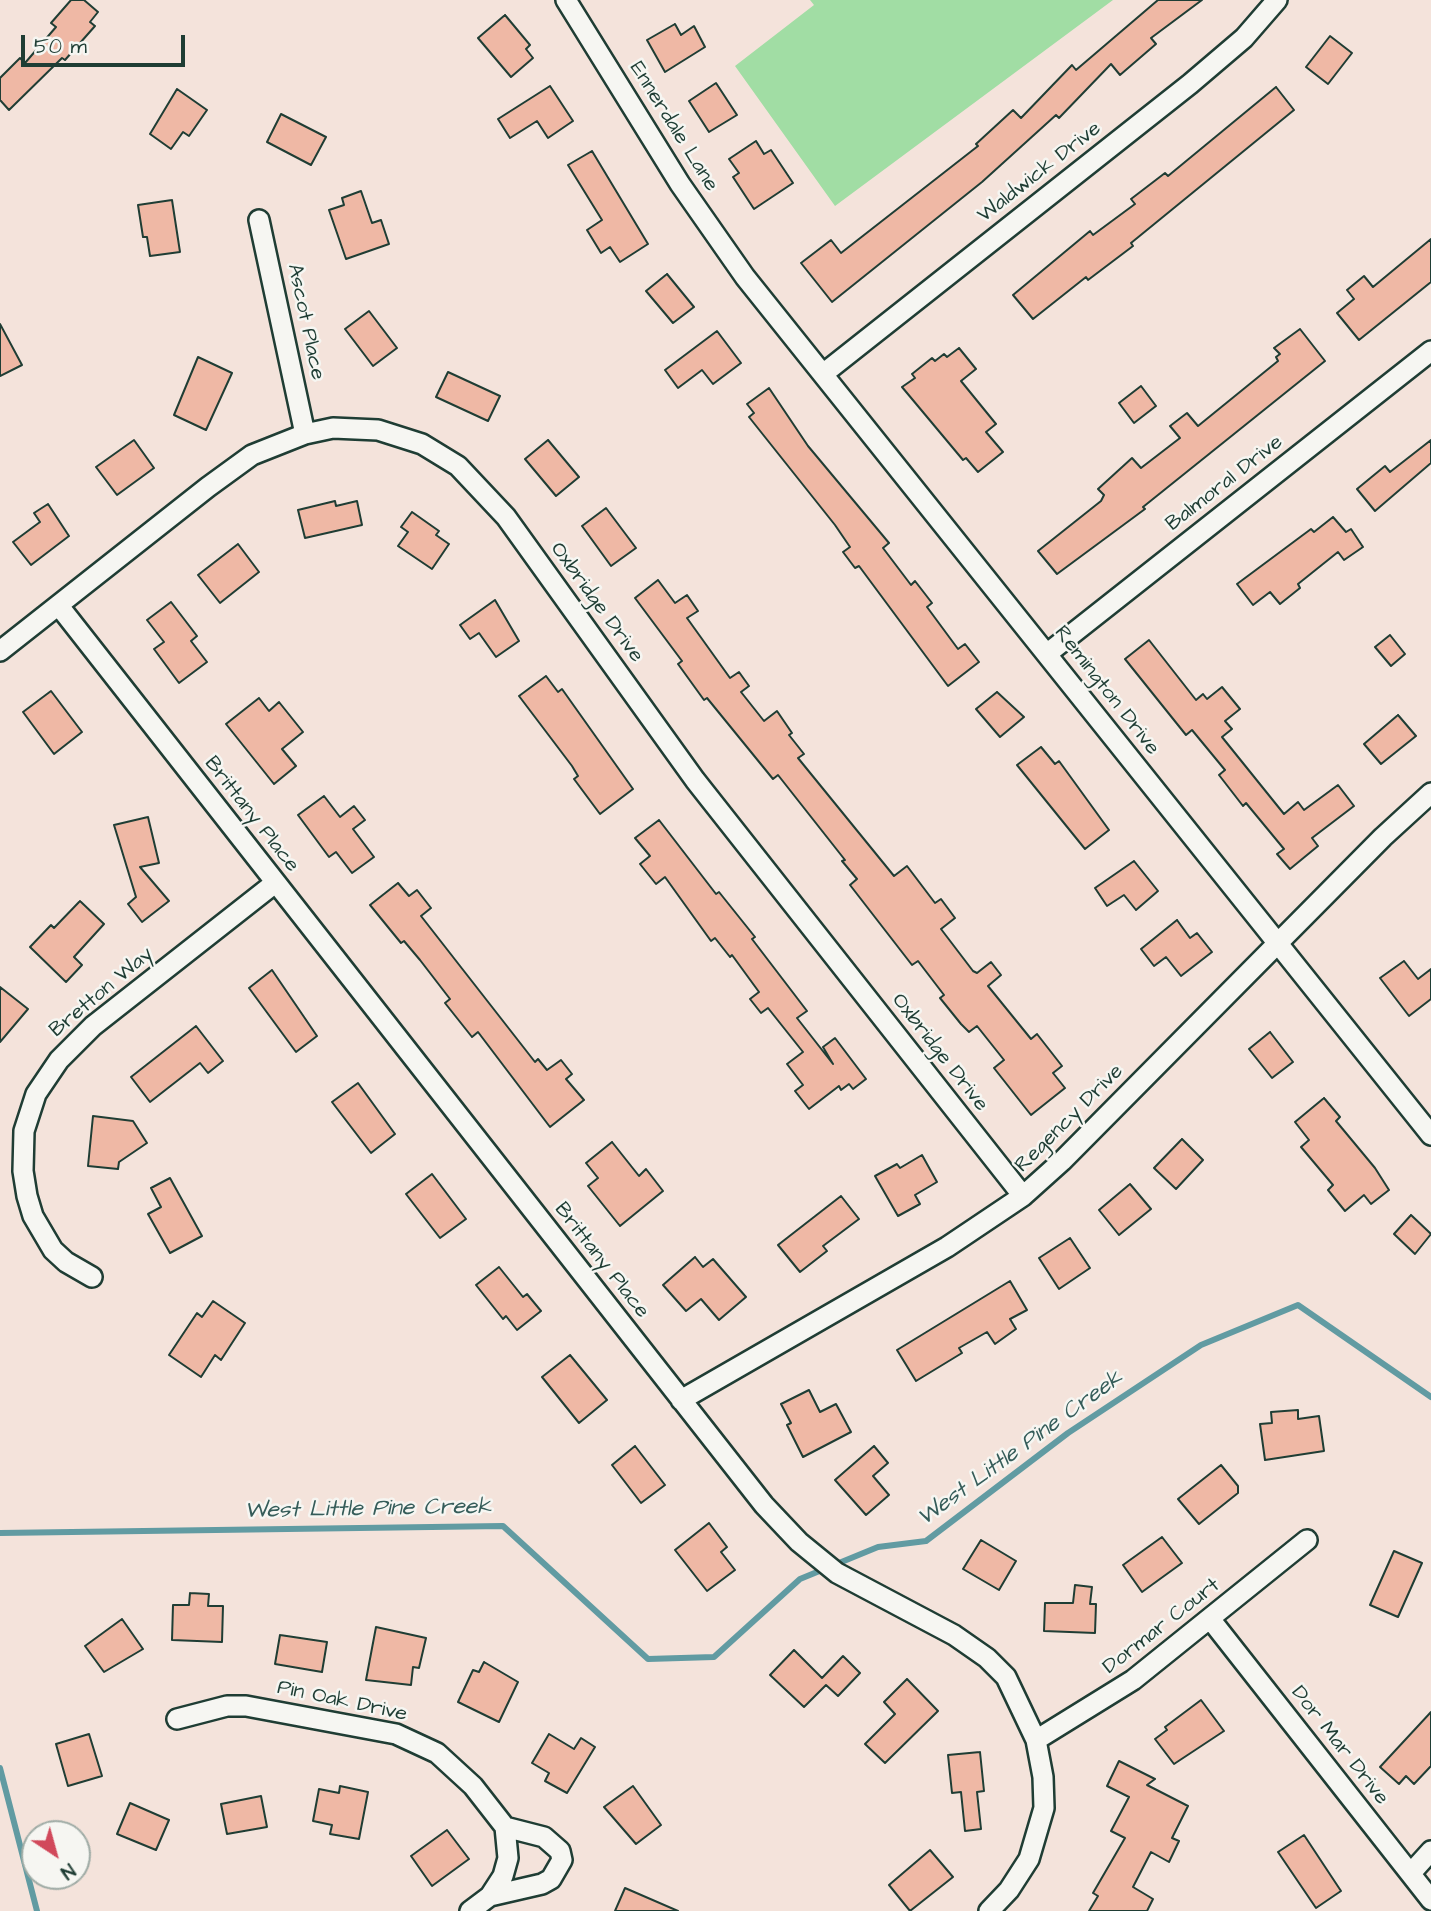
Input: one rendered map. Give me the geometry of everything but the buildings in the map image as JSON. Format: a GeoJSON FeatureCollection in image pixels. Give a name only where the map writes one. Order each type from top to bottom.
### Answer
{"type":"FeatureCollection","features":[{"type":"Feature","properties":{"kind":"street","name":"Ennerdale Lane"},"geometry":{"type":"LineString","coordinates":[[566,0],[680,184],[745,277]]}},
{"type":"Feature","properties":{"kind":"street","name":"Waldwick Drive"},"geometry":{"type":"LineString","coordinates":[[823,374],[1190,84],[1244,38],[1277,0]]}},
{"type":"Feature","properties":{"kind":"street","name":"Ascot Place"},"geometry":{"type":"LineString","coordinates":[[259,220],[306,434]]}},
{"type":"Feature","properties":{"kind":"street","name":"Remington Drive"},"geometry":{"type":"LineString","coordinates":[[745,277],[1431,1135]]}},
{"type":"Feature","properties":{"kind":"street","name":"Balmoral Drive"},"geometry":{"type":"LineString","coordinates":[[1048,653],[1431,351]]}},
{"type":"Feature","properties":{"kind":"street","name":"Oxbridge Drive"},"geometry":{"type":"LineString","coordinates":[[0,651],[237,465],[272,446],[306,434],[357,427],[401,436],[441,454],[487,494],[695,780],[1023,1196]]}},
{"type":"Feature","properties":{"kind":"street","name":"Brittany Place"},"geometry":{"type":"LineString","coordinates":[[59,606],[764,1506],[837,1573],[954,1635],[987,1658],[1014,1688],[1036,1740],[1044,1791],[1036,1843],[1019,1876],[989,1911]]}},
{"type":"Feature","properties":{"kind":"street","name":"Regency Drive"},"geometry":{"type":"LineString","coordinates":[[681,1400],[947,1247],[1023,1196],[1062,1161],[1383,837],[1431,793]]}},
{"type":"Feature","properties":{"kind":"street","name":"Bretton Way"},"geometry":{"type":"LineString","coordinates":[[92,1277],[66,1262],[53,1250],[33,1216],[23,1171],[24,1131],[36,1094],[59,1060],[93,1026],[275,883]]}},
{"type":"Feature","properties":{"kind":"street","name":"Dormar Court"},"geometry":{"type":"LineString","coordinates":[[1036,1740],[1133,1680],[1211,1620],[1307,1539]]}},
{"type":"Feature","properties":{"kind":"street","name":"Dor Mar Drive"},"geometry":{"type":"LineString","coordinates":[[1211,1620],[1431,1900]]}},
{"type":"Feature","properties":{"kind":"street","name":"Pin Oak Drive"},"geometry":{"type":"LineString","coordinates":[[177,1719],[237,1705],[403,1737],[426,1747],[452,1765],[488,1802],[505,1827]]}},
{"type":"Feature","properties":{"kind":"street"},"geometry":{"type":"LineString","coordinates":[[470,1911],[490,1896],[507,1866],[505,1827],[544,1837],[560,1851],[562,1860],[551,1879],[542,1884],[490,1896]]}},
{"type":"Feature","properties":{"kind":"street"},"geometry":{"type":"LineString","coordinates":[[1411,1873],[1431,1851]]}},
{"type":"Feature","properties":{"kind":"green space"},"geometry":{"type":"Polygon","coordinates":[[[810,0],[1113,0],[835,206],[735,66],[814,5],[810,0]]]}},
{"type":"Feature","properties":{"kind":"waterway","name":"West Little Pine Creek"},"geometry":{"type":"LineString","coordinates":[[0,1533],[503,1526],[648,1659],[714,1657],[800,1579],[878,1547],[926,1541],[1068,1433],[1201,1345],[1298,1305],[1431,1397]]}},
{"type":"Feature","properties":{"kind":"waterway"},"geometry":{"type":"LineString","coordinates":[[0,1768],[37,1911]]}}]}
